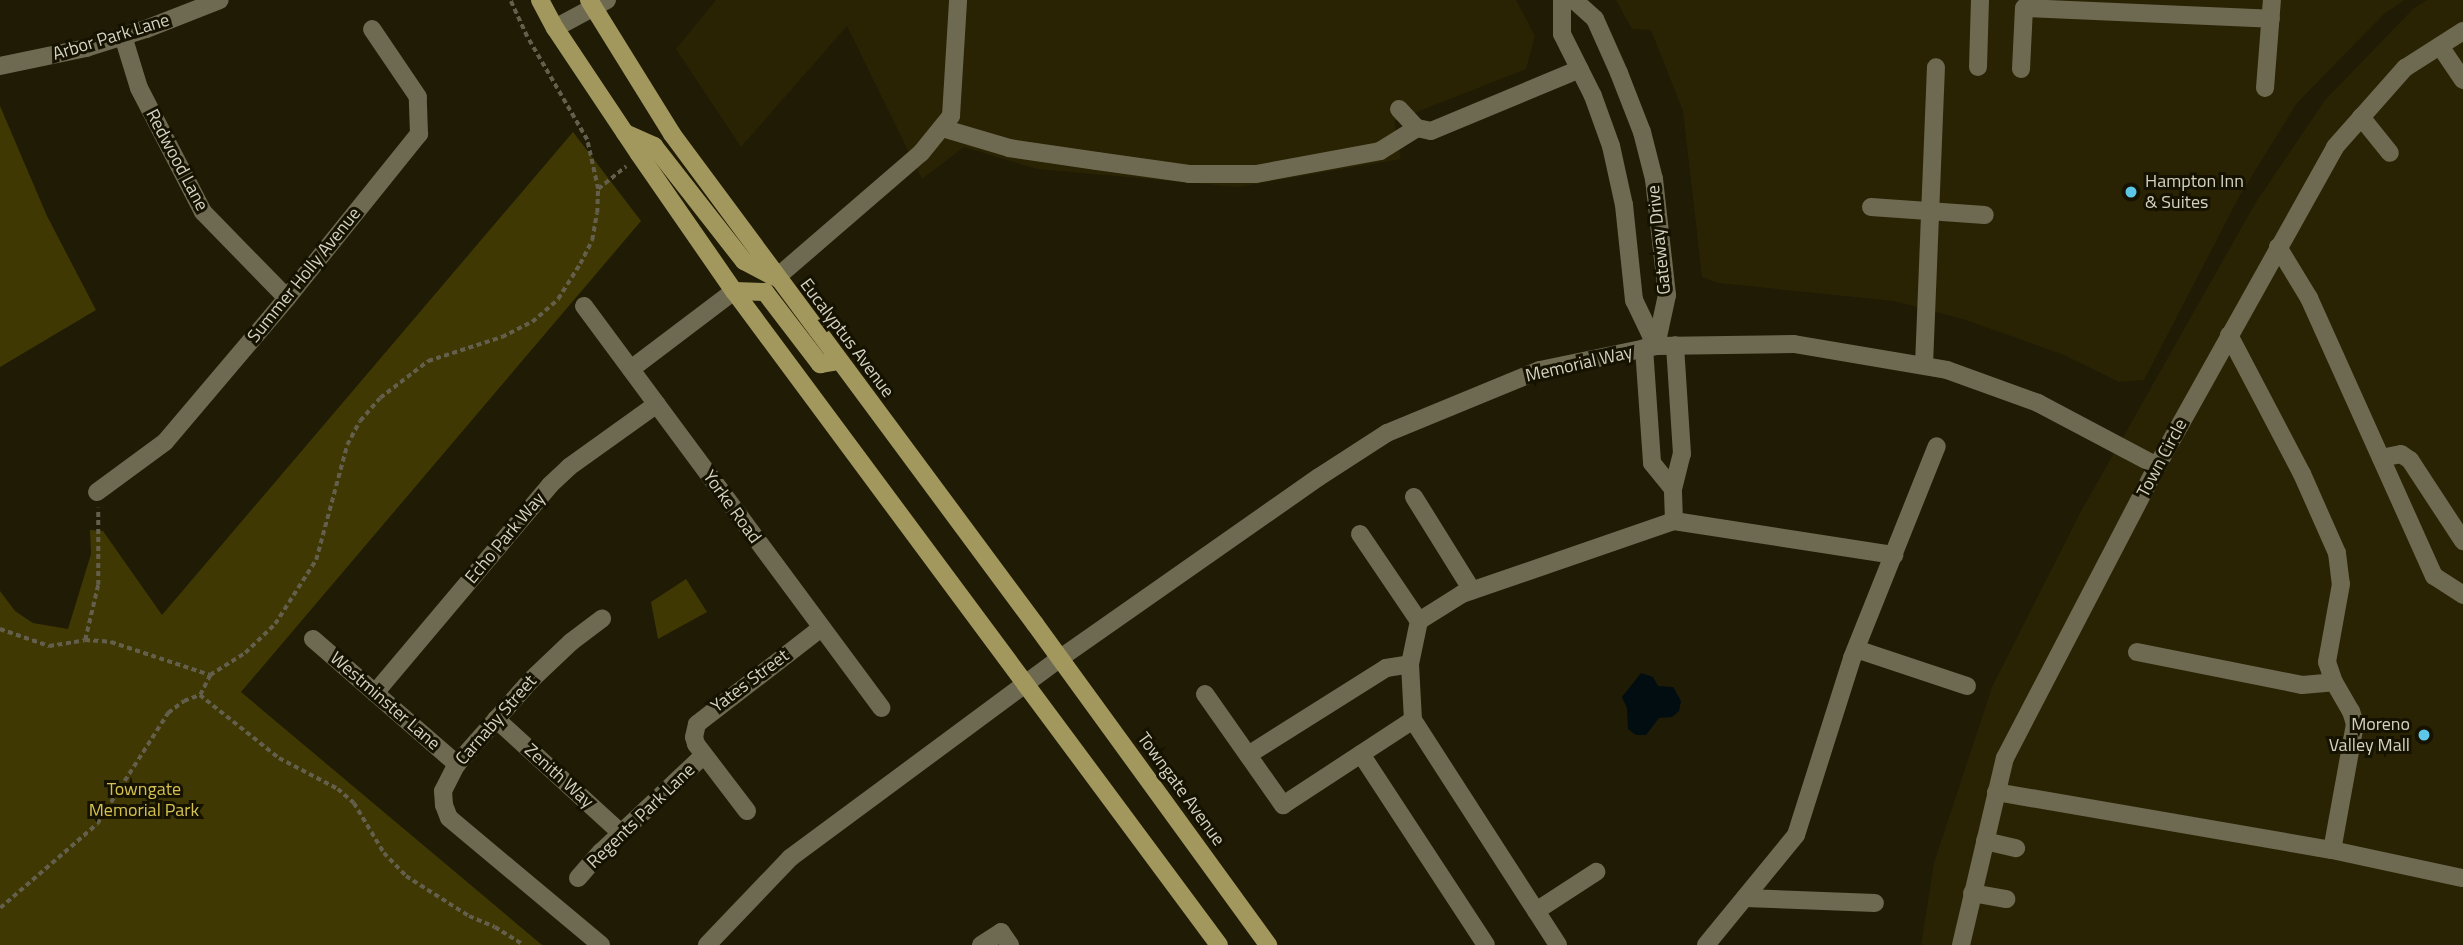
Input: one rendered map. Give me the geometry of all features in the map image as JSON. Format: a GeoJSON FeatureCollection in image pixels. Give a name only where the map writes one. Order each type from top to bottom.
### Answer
{"type":"FeatureCollection","features":[{"type":"Feature","properties":{"kind":"main road"},"geometry":{"type":"LineString","coordinates":[[540,0],[555,28],[734,291],[1219,945]]}},
{"type":"Feature","properties":{"kind":"main road","name":"Eucalyptus Avenue"},"geometry":{"type":"LineString","coordinates":[[596,3],[672,134],[1059,659]]}},
{"type":"Feature","properties":{"kind":"main road"},"geometry":{"type":"LineString","coordinates":[[625,133],[654,146],[744,261],[776,278]]}},
{"type":"Feature","properties":{"kind":"main road"},"geometry":{"type":"LineString","coordinates":[[734,291],[765,292],[820,364],[838,360]]}},
{"type":"Feature","properties":{"kind":"main road","name":"Towngate Avenue"},"geometry":{"type":"LineString","coordinates":[[1059,659],[1268,945]]}},
{"type":"Feature","properties":{"kind":"street","name":"Arbor Park Lane"},"geometry":{"type":"LineString","coordinates":[[0,66],[123,36],[220,0]]}},
{"type":"Feature","properties":{"kind":"street"},"geometry":{"type":"LineString","coordinates":[[776,278],[920,153],[951,116],[958,0]]}},
{"type":"Feature","properties":{"kind":"street","name":"Gateway Drive"},"geometry":{"type":"LineString","coordinates":[[1562,0],[1562,34],[1580,69],[1611,146],[1624,205],[1634,300],[1650,347]]}},
{"type":"Feature","properties":{"kind":"street","name":"Gateway Drive"},"geometry":{"type":"LineString","coordinates":[[1574,0],[1595,19],[1610,51],[1642,132],[1654,179],[1667,295],[1650,347]]}},
{"type":"Feature","properties":{"kind":"street"},"geometry":{"type":"LineString","coordinates":[[1978,67],[1980,0]]}},
{"type":"Feature","properties":{"kind":"street"},"geometry":{"type":"LineString","coordinates":[[2265,88],[2272,0]]}},
{"type":"Feature","properties":{"kind":"street"},"geometry":{"type":"LineString","coordinates":[[555,28],[596,3]]}},
{"type":"Feature","properties":{"kind":"street"},"geometry":{"type":"LineString","coordinates":[[2021,69],[2024,8],[2271,19]]}},
{"type":"Feature","properties":{"kind":"street","name":"Summer Holly Avenue"},"geometry":{"type":"LineString","coordinates":[[97,492],[165,442],[287,298],[419,134],[418,97],[372,29]]}},
{"type":"Feature","properties":{"kind":"street","name":"Town Circle"},"geometry":{"type":"LineString","coordinates":[[1967,944],[1972,893],[2005,758],[2157,466],[2336,147],[2405,68],[2463,31]]}},
{"type":"Feature","properties":{"kind":"street","name":"Redwood Lane"},"geometry":{"type":"LineString","coordinates":[[123,36],[139,88],[203,212],[287,298]]}},
{"type":"Feature","properties":{"kind":"street"},"geometry":{"type":"LineString","coordinates":[[2440,46],[2463,80]]}},
{"type":"Feature","properties":{"kind":"street"},"geometry":{"type":"LineString","coordinates":[[1924,365],[1936,67]]}},
{"type":"Feature","properties":{"kind":"street"},"geometry":{"type":"LineString","coordinates":[[1399,109],[1417,128],[1431,131],[1580,69]]}},
{"type":"Feature","properties":{"kind":"street"},"geometry":{"type":"LineString","coordinates":[[2361,117],[2390,153]]}},
{"type":"Feature","properties":{"kind":"street"},"geometry":{"type":"LineString","coordinates":[[942,128],[1009,148],[1189,174],[1242,174],[1380,151],[1417,128]]}},
{"type":"Feature","properties":{"kind":"street"},"geometry":{"type":"LineString","coordinates":[[1871,207],[1985,215]]}},
{"type":"Feature","properties":{"kind":"street"},"geometry":{"type":"LineString","coordinates":[[2278,247],[2309,298],[2434,576],[2463,595]]}},
{"type":"Feature","properties":{"kind":"street"},"geometry":{"type":"LineString","coordinates":[[631,369],[734,291]]}},
{"type":"Feature","properties":{"kind":"street","name":"Yorke Road"},"geometry":{"type":"LineString","coordinates":[[584,306],[881,708]]}},
{"type":"Feature","properties":{"kind":"street"},"geometry":{"type":"LineString","coordinates":[[2229,335],[2302,474],[2337,553],[2341,584],[2327,662],[2334,682],[2351,711],[2354,724],[2332,850]]}},
{"type":"Feature","properties":{"kind":"street","name":"Memorial Way"},"geometry":{"type":"LineString","coordinates":[[1059,659],[1319,477],[1387,433],[1540,370],[1650,347],[1794,344],[1947,369],[2038,403],[2157,466]]}},
{"type":"Feature","properties":{"kind":"street"},"geometry":{"type":"LineString","coordinates":[[1674,521],[1673,489],[1682,454],[1675,345]]}},
{"type":"Feature","properties":{"kind":"street"},"geometry":{"type":"LineString","coordinates":[[1650,347],[1652,463],[1673,489]]}},
{"type":"Feature","properties":{"kind":"street","name":"Echo Park Way"},"geometry":{"type":"LineString","coordinates":[[375,693],[550,485],[569,467],[657,404]]}},
{"type":"Feature","properties":{"kind":"street"},"geometry":{"type":"LineString","coordinates":[[1706,945],[1796,835],[1856,649],[1937,446]]}},
{"type":"Feature","properties":{"kind":"street"},"geometry":{"type":"LineString","coordinates":[[2381,458],[2401,454],[2410,460],[2463,541]]}},
{"type":"Feature","properties":{"kind":"street"},"geometry":{"type":"LineString","coordinates":[[1414,497],[1472,590]]}},
{"type":"Feature","properties":{"kind":"street"},"geometry":{"type":"LineString","coordinates":[[1419,621],[1472,590],[1674,521],[1894,555]]}},
{"type":"Feature","properties":{"kind":"street"},"geometry":{"type":"LineString","coordinates":[[1360,534],[1419,621],[1410,664],[1413,720],[1558,945]]}},
{"type":"Feature","properties":{"kind":"street","name":"Carnaby Street"},"geometry":{"type":"LineString","coordinates":[[601,945],[449,818],[443,791],[457,764],[531,680],[571,642],[602,620]]}},
{"type":"Feature","properties":{"kind":"street","name":"Yates Street"},"geometry":{"type":"LineString","coordinates":[[747,811],[704,755],[694,737],[697,724],[821,628]]}},
{"type":"Feature","properties":{"kind":"street","name":"Westminster Lane"},"geometry":{"type":"LineString","coordinates":[[313,639],[457,764]]}},
{"type":"Feature","properties":{"kind":"street"},"geometry":{"type":"LineString","coordinates":[[1856,649],[1967,686]]}},
{"type":"Feature","properties":{"kind":"street"},"geometry":{"type":"LineString","coordinates":[[2137,652],[2302,685],[2334,682]]}},
{"type":"Feature","properties":{"kind":"street"},"geometry":{"type":"LineString","coordinates":[[707,945],[790,859],[1059,659]]}},
{"type":"Feature","properties":{"kind":"street"},"geometry":{"type":"LineString","coordinates":[[1248,755],[1386,668],[1410,664]]}},
{"type":"Feature","properties":{"kind":"street"},"geometry":{"type":"LineString","coordinates":[[1205,694],[1283,806],[1413,720]]}},
{"type":"Feature","properties":{"kind":"street","name":"Zenith Way"},"geometry":{"type":"LineString","coordinates":[[496,719],[621,833]]}},
{"type":"Feature","properties":{"kind":"street"},"geometry":{"type":"LineString","coordinates":[[1361,754],[1486,945]]}},
{"type":"Feature","properties":{"kind":"street","name":"Regents Park Lane"},"geometry":{"type":"LineString","coordinates":[[578,878],[621,833],[704,755]]}},
{"type":"Feature","properties":{"kind":"street"},"geometry":{"type":"LineString","coordinates":[[1996,792],[2332,850],[2463,878]]}},
{"type":"Feature","properties":{"kind":"street"},"geometry":{"type":"LineString","coordinates":[[1985,841],[2016,848]]}},
{"type":"Feature","properties":{"kind":"street"},"geometry":{"type":"LineString","coordinates":[[1536,911],[1595,872]]}},
{"type":"Feature","properties":{"kind":"street"},"geometry":{"type":"LineString","coordinates":[[1972,893],[2006,899]]}},
{"type":"Feature","properties":{"kind":"street"},"geometry":{"type":"LineString","coordinates":[[1745,898],[1875,903]]}},
{"type":"Feature","properties":{"kind":"street"},"geometry":{"type":"LineString","coordinates":[[981,945],[1006,938]]}},
{"type":"Feature","properties":{"kind":"path"},"geometry":{"type":"LineString","coordinates":[[0,908],[97,824],[168,713],[184,701],[200,695],[210,675],[245,653],[275,624],[316,560],[344,455],[360,421],[388,391],[428,361],[502,337],[532,322],[558,299],[592,240],[597,189],[587,140],[527,37],[510,0]]}},
{"type":"Feature","properties":{"kind":"path"},"geometry":{"type":"LineString","coordinates":[[597,189],[639,154]]}},
{"type":"Feature","properties":{"kind":"path"},"geometry":{"type":"LineString","coordinates":[[85,640],[98,585],[97,492]]}},
{"type":"Feature","properties":{"kind":"path"},"geometry":{"type":"LineString","coordinates":[[0,629],[49,646],[85,640],[111,642],[210,675]]}},
{"type":"Feature","properties":{"kind":"path"},"geometry":{"type":"LineString","coordinates":[[200,695],[279,758],[338,789],[354,803],[384,853],[406,876],[469,916],[495,927],[524,945]]}},
{"type":"Feature","properties":{"kind":"shaded area"},"geometry":{"type":"Polygon","coordinates":[[[716,0],[1516,0],[1535,36],[1526,69],[1394,121],[1401,159],[1238,187],[1037,169],[964,147],[922,179],[847,26],[741,147],[676,49],[716,0]]]}},
{"type":"Feature","properties":{"kind":"shaded area"},"geometry":{"type":"Polygon","coordinates":[[[1616,0],[2405,0],[2384,14],[2297,103],[2239,197],[2144,380],[2119,382],[2064,355],[1966,320],[1894,301],[1718,283],[1702,277],[1683,111],[1651,30],[1632,29],[1616,0]]]}},
{"type":"Feature","properties":{"kind":"shaded area","name":"Moreno Valley Mall"},"geometry":{"type":"Polygon","coordinates":[[[2427,0],[2463,0],[2463,945],[1921,945],[1934,863],[1992,687],[2079,515],[2256,202],[2325,100],[2414,8],[2427,0]]]}},
{"type":"Feature","properties":{"kind":"shaded area"},"geometry":{"type":"Polygon","coordinates":[[[1641,673],[1653,677],[1658,686],[1673,687],[1681,701],[1679,711],[1672,717],[1659,718],[1646,735],[1636,735],[1628,729],[1627,708],[1622,697],[1641,673]]]}},
{"type":"Feature","properties":{"kind":"green space"},"geometry":{"type":"Polygon","coordinates":[[[0,106],[47,216],[96,310],[0,367],[0,106]]]}},
{"type":"Feature","properties":{"kind":"green space","name":"Towngate Memorial Park"},"geometry":{"type":"Polygon","coordinates":[[[573,132],[641,221],[241,692],[542,945],[0,945],[0,591],[15,611],[33,623],[68,629],[91,554],[90,530],[103,531],[162,615],[573,132]]]}},
{"type":"Feature","properties":{"kind":"green space"},"geometry":{"type":"Polygon","coordinates":[[[686,579],[707,612],[658,639],[651,602],[686,579]]]}},
{"type":"Feature","properties":{"kind":"place","name":"Hampton Inn & Suites"},"geometry":{"type":"Point","coordinates":[2131,192]}},
{"type":"Feature","properties":{"kind":"place","name":"Moreno Valley Mall"},"geometry":{"type":"Point","coordinates":[2424,735]}}]}
